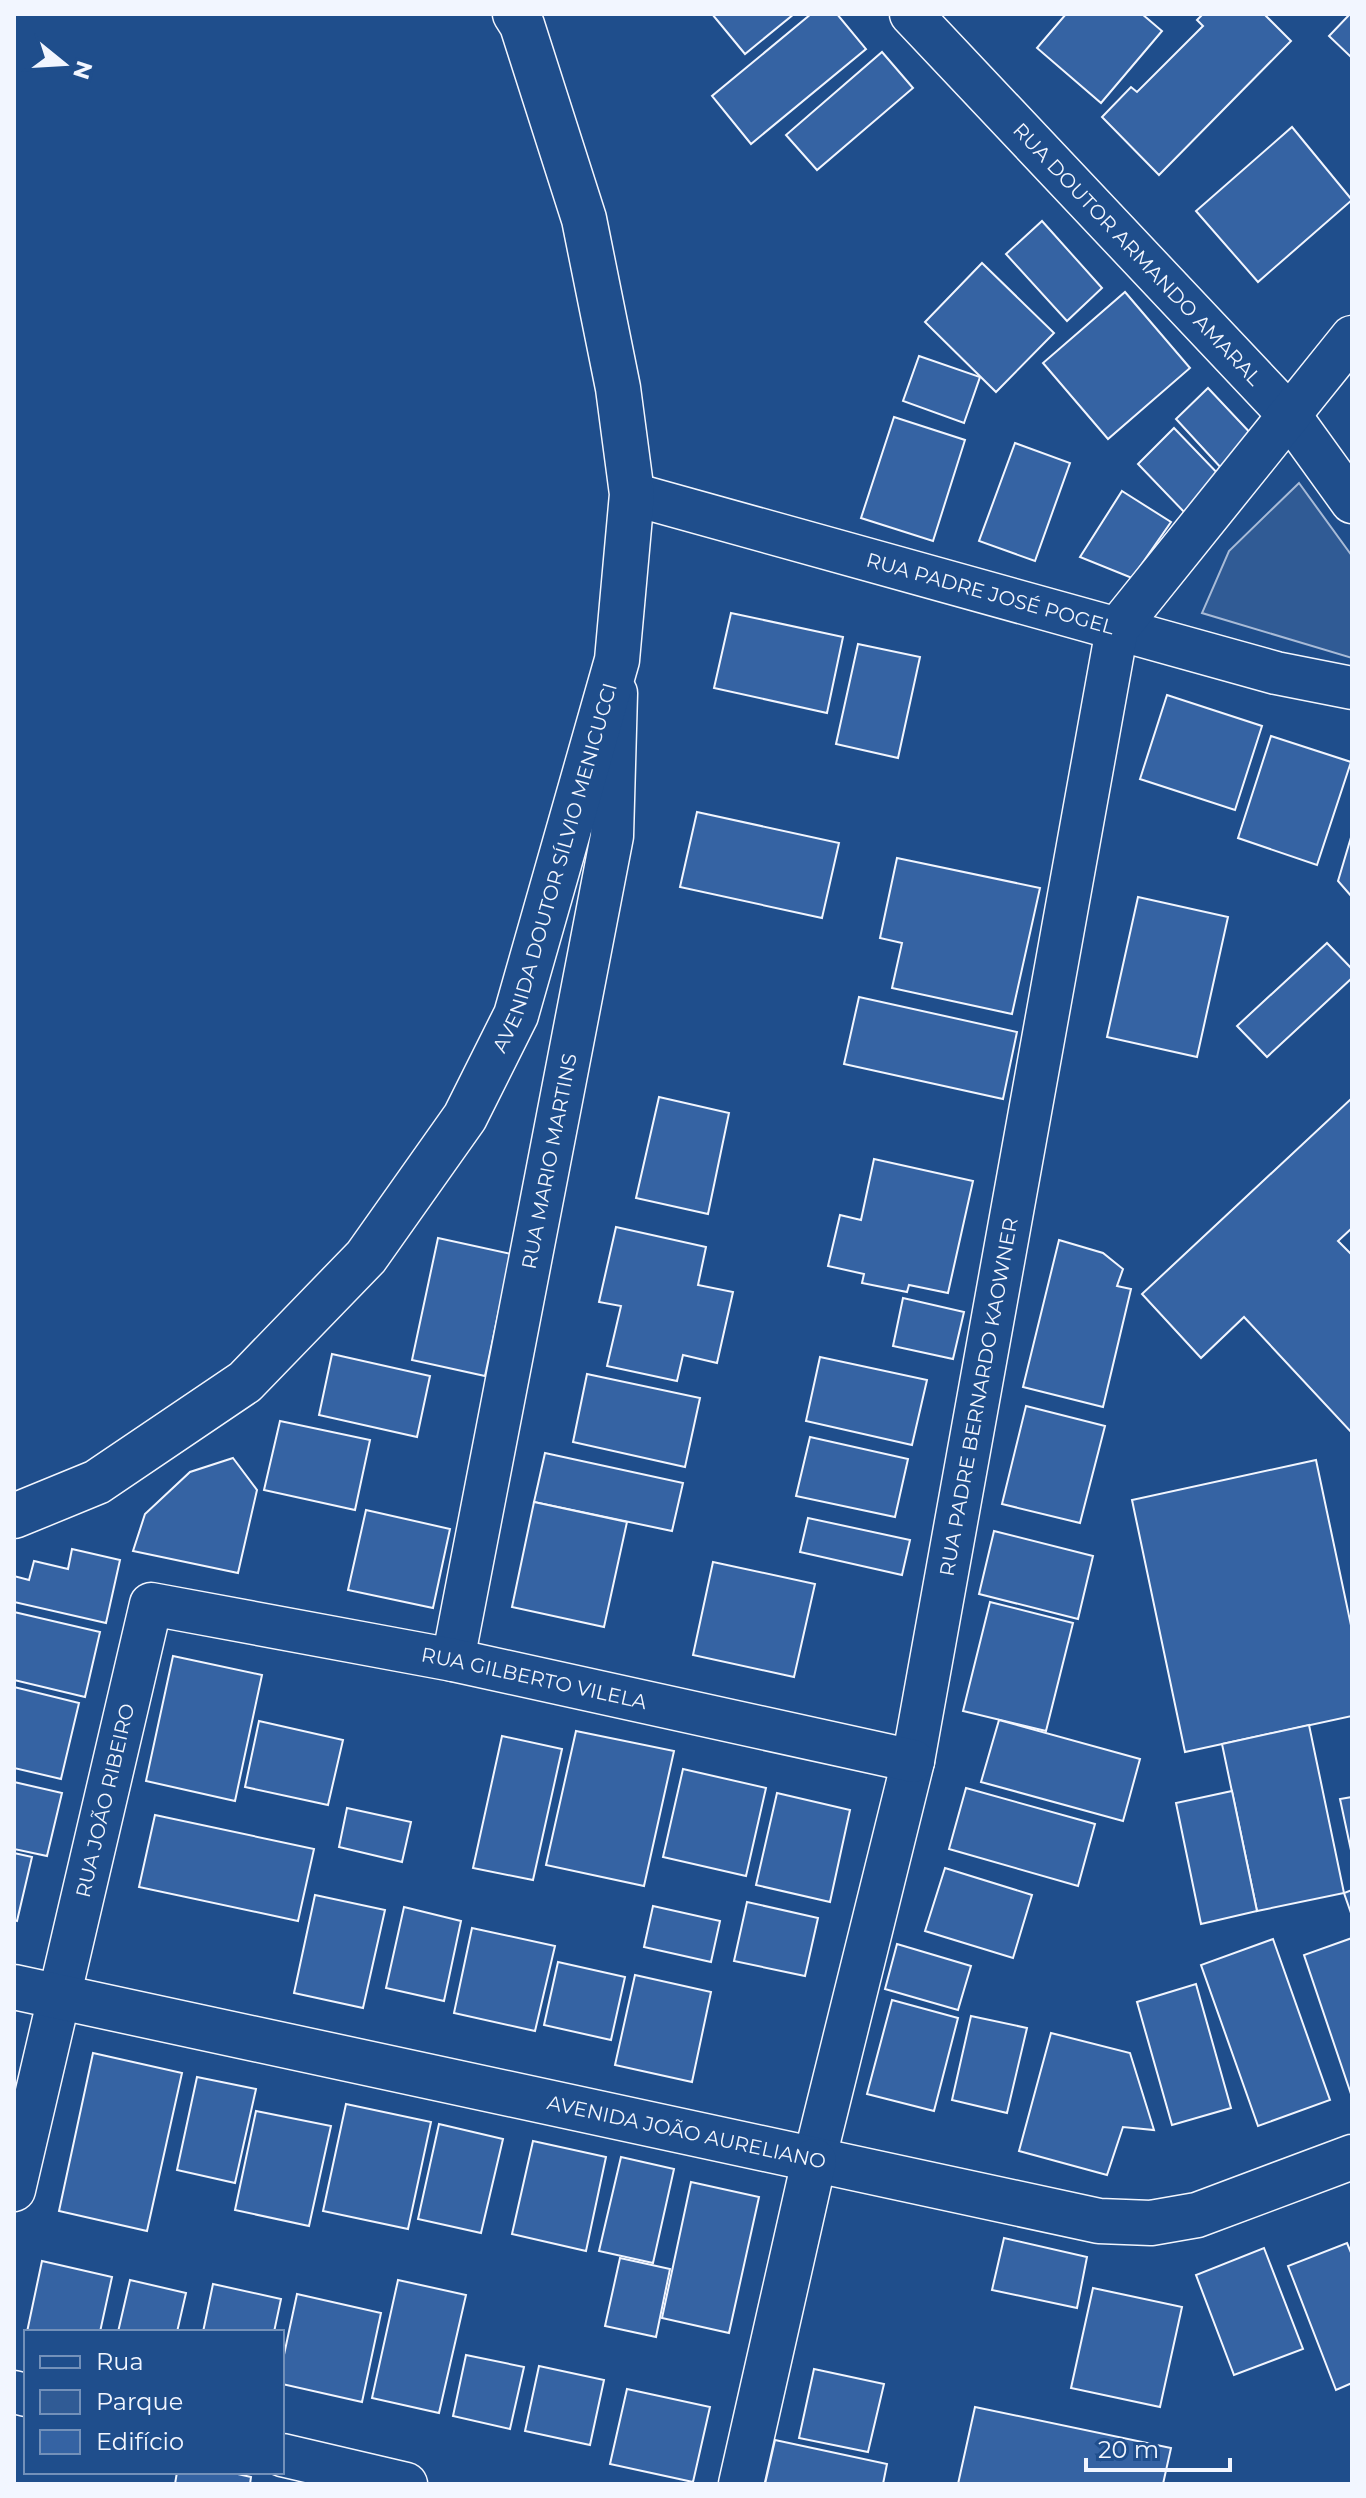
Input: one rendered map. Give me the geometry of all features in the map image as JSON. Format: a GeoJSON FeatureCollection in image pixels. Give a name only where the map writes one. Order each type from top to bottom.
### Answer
{"type":"FeatureCollection","features":[{"type":"Feature","properties":{"kind":"main road","name":"AVENIDA DOUTOR SÍLVIO MENICUCCI"},"geometry":{"type":"LineString","coordinates":[[14,1516],[97,1482],[245,1382],[366,1257],[465,1117],[516,1015],[617,660],[632,494],[618,388],[584,219],[522,25],[515,14]]}},
{"type":"Feature","properties":{"kind":"main road","name":"AVENIDA JOÃO AURELIANO"},"geometry":{"type":"LineString","coordinates":[[14,1987],[1099,2221],[1151,2223],[1197,2215],[1352,2157]]}},
{"type":"Feature","properties":{"kind":"main road"},"geometry":{"type":"LineString","coordinates":[[741,2484],[814,2161]]}},
{"type":"Feature","properties":{"kind":"street","name":"RUA DOUTOR ARMANDO AMARAL"},"geometry":{"type":"LineString","coordinates":[[932,22],[1290,416],[1352,502]]}},
{"type":"Feature","properties":{"kind":"street"},"geometry":{"type":"LineString","coordinates":[[1117,629],[1352,337]]}},
{"type":"Feature","properties":{"kind":"street","name":"RUA PADRE JOSÉ POGEL"},"geometry":{"type":"LineString","coordinates":[[632,494],[1276,673],[1352,688]]}},
{"type":"Feature","properties":{"kind":"street","name":"RUA PADRE BERNARDO KAOWNER"},"geometry":{"type":"LineString","coordinates":[[814,2161],[913,1761],[1117,629]]}},
{"type":"Feature","properties":{"kind":"street","name":"RUA MARIO MARTINS"},"geometry":{"type":"LineString","coordinates":[[453,1660],[612,836],[617,660]]}},
{"type":"Feature","properties":{"kind":"street","name":"RUA GILBERTO VILELA"},"geometry":{"type":"LineString","coordinates":[[151,1604],[453,1660],[913,1761]]}},
{"type":"Feature","properties":{"kind":"street","name":"RUA JOÃO RIBEIRO"},"geometry":{"type":"LineString","coordinates":[[14,2190],[151,1604]]}},
{"type":"Feature","properties":{"kind":"street"},"geometry":{"type":"LineString","coordinates":[[284,2455],[406,2484]]}},
{"type":"Feature","properties":{"kind":"green space"},"geometry":{"type":"Polygon","coordinates":[[[1299,483],[1352,556],[1352,658],[1202,613],[1229,551],[1299,483]]]}},
{"type":"Feature","properties":{"kind":"building"},"geometry":{"type":"Polygon","coordinates":[[[712,14],[794,14],[745,54],[712,14]]]}},
{"type":"Feature","properties":{"kind":"building"},"geometry":{"type":"Polygon","coordinates":[[[811,14],[837,14],[866,49],[751,144],[712,96],[811,14]]]}},
{"type":"Feature","properties":{"kind":"building"},"geometry":{"type":"Polygon","coordinates":[[[1066,14],[1142,14],[1162,31],[1101,103],[1037,48],[1066,14]]]}},
{"type":"Feature","properties":{"kind":"building"},"geometry":{"type":"Polygon","coordinates":[[[1203,14],[1264,14],[1291,41],[1159,175],[1102,117],[1131,87],[1137,92],[1203,26],[1197,20],[1203,14]]]}},
{"type":"Feature","properties":{"kind":"building"},"geometry":{"type":"Polygon","coordinates":[[[1352,14],[1352,58],[1329,36],[1352,14]]]}},
{"type":"Feature","properties":{"kind":"building"},"geometry":{"type":"Polygon","coordinates":[[[882,52],[913,88],[817,170],[786,135],[882,52]]]}},
{"type":"Feature","properties":{"kind":"building"},"geometry":{"type":"Polygon","coordinates":[[[1292,127],[1352,200],[1258,282],[1196,211],[1292,127]]]}},
{"type":"Feature","properties":{"kind":"building"},"geometry":{"type":"Polygon","coordinates":[[[1042,221],[1102,288],[1067,321],[1006,254],[1042,221]]]}},
{"type":"Feature","properties":{"kind":"building"},"geometry":{"type":"Polygon","coordinates":[[[982,263],[1054,333],[996,392],[925,322],[982,263]]]}},
{"type":"Feature","properties":{"kind":"building"},"geometry":{"type":"Polygon","coordinates":[[[1125,292],[1190,368],[1108,439],[1043,363],[1125,292]]]}},
{"type":"Feature","properties":{"kind":"building"},"geometry":{"type":"Polygon","coordinates":[[[919,356],[980,377],[964,423],[903,401],[919,356]]]}},
{"type":"Feature","properties":{"kind":"building"},"geometry":{"type":"Polygon","coordinates":[[[1208,388],[1256,439],[1223,470],[1176,419],[1208,388]]]}},
{"type":"Feature","properties":{"kind":"building"},"geometry":{"type":"Polygon","coordinates":[[[894,417],[965,440],[933,541],[861,518],[894,417]]]}},
{"type":"Feature","properties":{"kind":"building"},"geometry":{"type":"Polygon","coordinates":[[[1174,428],[1224,480],[1187,515],[1138,464],[1174,428]]]}},
{"type":"Feature","properties":{"kind":"building"},"geometry":{"type":"Polygon","coordinates":[[[1015,443],[1070,463],[1035,561],[979,541],[1015,443]]]}},
{"type":"Feature","properties":{"kind":"building"},"geometry":{"type":"Polygon","coordinates":[[[1122,491],[1171,522],[1132,578],[1080,557],[1122,491]]]}},
{"type":"Feature","properties":{"kind":"building"},"geometry":{"type":"Polygon","coordinates":[[[731,613],[843,637],[827,713],[714,688],[731,613]]]}},
{"type":"Feature","properties":{"kind":"building"},"geometry":{"type":"Polygon","coordinates":[[[858,644],[920,657],[898,758],[836,744],[858,644]]]}},
{"type":"Feature","properties":{"kind":"building"},"geometry":{"type":"Polygon","coordinates":[[[1167,695],[1262,726],[1235,810],[1140,779],[1167,695]]]}},
{"type":"Feature","properties":{"kind":"building"},"geometry":{"type":"Polygon","coordinates":[[[1271,736],[1351,762],[1317,865],[1238,838],[1271,736]]]}},
{"type":"Feature","properties":{"kind":"building"},"geometry":{"type":"Polygon","coordinates":[[[697,812],[839,843],[822,918],[680,887],[697,812]]]}},
{"type":"Feature","properties":{"kind":"building"},"geometry":{"type":"Polygon","coordinates":[[[1352,834],[1352,897],[1338,881],[1352,834]]]}},
{"type":"Feature","properties":{"kind":"building"},"geometry":{"type":"Polygon","coordinates":[[[897,858],[1040,888],[1012,1014],[892,988],[902,943],[880,938],[897,858]]]}},
{"type":"Feature","properties":{"kind":"building"},"geometry":{"type":"Polygon","coordinates":[[[1138,897],[1228,917],[1197,1057],[1107,1037],[1138,897]]]}},
{"type":"Feature","properties":{"kind":"building"},"geometry":{"type":"Polygon","coordinates":[[[1327,943],[1352,969],[1352,978],[1267,1057],[1237,1026],[1327,943]]]}},
{"type":"Feature","properties":{"kind":"building"},"geometry":{"type":"Polygon","coordinates":[[[859,997],[1017,1032],[1003,1099],[844,1064],[859,997]]]}},
{"type":"Feature","properties":{"kind":"building"},"geometry":{"type":"Polygon","coordinates":[[[659,1097],[729,1113],[708,1214],[636,1198],[659,1097]]]}},
{"type":"Feature","properties":{"kind":"building"},"geometry":{"type":"Polygon","coordinates":[[[1352,1098],[1352,1228],[1338,1241],[1352,1255],[1352,1433],[1244,1317],[1201,1358],[1142,1294],[1352,1098]]]}},
{"type":"Feature","properties":{"kind":"building"},"geometry":{"type":"Polygon","coordinates":[[[874,1159],[973,1181],[948,1293],[909,1285],[907,1292],[862,1283],[864,1274],[828,1266],[840,1215],[861,1220],[874,1159]]]}},
{"type":"Feature","properties":{"kind":"building"},"geometry":{"type":"Polygon","coordinates":[[[616,1227],[706,1247],[698,1285],[733,1292],[717,1363],[683,1355],[677,1381],[607,1366],[621,1306],[599,1302],[616,1227]]]}},
{"type":"Feature","properties":{"kind":"building"},"geometry":{"type":"Polygon","coordinates":[[[438,1238],[511,1254],[485,1376],[412,1360],[438,1238]]]}},
{"type":"Feature","properties":{"kind":"building"},"geometry":{"type":"Polygon","coordinates":[[[1059,1240],[1103,1253],[1123,1269],[1117,1286],[1131,1289],[1103,1407],[1023,1387],[1059,1240]]]}},
{"type":"Feature","properties":{"kind":"building"},"geometry":{"type":"Polygon","coordinates":[[[903,1298],[964,1312],[953,1359],[893,1346],[903,1298]]]}},
{"type":"Feature","properties":{"kind":"building"},"geometry":{"type":"Polygon","coordinates":[[[332,1354],[430,1376],[417,1437],[319,1415],[332,1354]]]}},
{"type":"Feature","properties":{"kind":"building"},"geometry":{"type":"Polygon","coordinates":[[[820,1357],[927,1380],[912,1445],[806,1421],[820,1357]]]}},
{"type":"Feature","properties":{"kind":"building"},"geometry":{"type":"Polygon","coordinates":[[[587,1374],[700,1398],[685,1467],[573,1442],[587,1374]]]}},
{"type":"Feature","properties":{"kind":"building"},"geometry":{"type":"Polygon","coordinates":[[[1026,1406],[1105,1426],[1080,1523],[1002,1504],[1026,1406]]]}},
{"type":"Feature","properties":{"kind":"building"},"geometry":{"type":"Polygon","coordinates":[[[280,1421],[370,1440],[355,1510],[264,1490],[280,1421]]]}},
{"type":"Feature","properties":{"kind":"building"},"geometry":{"type":"Polygon","coordinates":[[[810,1437],[908,1459],[895,1517],[796,1496],[810,1437]]]}},
{"type":"Feature","properties":{"kind":"building"},"geometry":{"type":"Polygon","coordinates":[[[545,1453],[683,1483],[672,1531],[534,1502],[545,1453]]]}},
{"type":"Feature","properties":{"kind":"building"},"geometry":{"type":"Polygon","coordinates":[[[233,1458],[257,1490],[238,1573],[133,1551],[145,1514],[190,1472],[233,1458]]]}},
{"type":"Feature","properties":{"kind":"building"},"geometry":{"type":"Polygon","coordinates":[[[1316,1460],[1352,1630],[1352,1716],[1185,1752],[1132,1500],[1316,1460]]]}},
{"type":"Feature","properties":{"kind":"building"},"geometry":{"type":"Polygon","coordinates":[[[534,1502],[627,1522],[604,1627],[512,1607],[534,1502]]]}},
{"type":"Feature","properties":{"kind":"building"},"geometry":{"type":"Polygon","coordinates":[[[366,1510],[450,1529],[433,1608],[348,1590],[366,1510]]]}},
{"type":"Feature","properties":{"kind":"building"},"geometry":{"type":"Polygon","coordinates":[[[808,1518],[910,1540],[902,1575],[800,1552],[808,1518]]]}},
{"type":"Feature","properties":{"kind":"building"},"geometry":{"type":"Polygon","coordinates":[[[994,1531],[1093,1556],[1078,1619],[979,1594],[994,1531]]]}},
{"type":"Feature","properties":{"kind":"building"},"geometry":{"type":"Polygon","coordinates":[[[72,1549],[120,1560],[106,1623],[14,1602],[14,1576],[29,1580],[34,1561],[68,1569],[72,1549]]]}},
{"type":"Feature","properties":{"kind":"building"},"geometry":{"type":"Polygon","coordinates":[[[713,1562],[815,1584],[794,1677],[693,1655],[713,1562]]]}},
{"type":"Feature","properties":{"kind":"building"},"geometry":{"type":"Polygon","coordinates":[[[990,1602],[1073,1623],[1046,1731],[963,1711],[990,1602]]]}},
{"type":"Feature","properties":{"kind":"building"},"geometry":{"type":"Polygon","coordinates":[[[14,1612],[100,1632],[85,1697],[14,1680],[14,1612]]]}},
{"type":"Feature","properties":{"kind":"building"},"geometry":{"type":"Polygon","coordinates":[[[173,1656],[262,1675],[235,1801],[146,1781],[173,1656]]]}},
{"type":"Feature","properties":{"kind":"building"},"geometry":{"type":"Polygon","coordinates":[[[14,1687],[79,1703],[61,1779],[14,1768],[14,1687]]]}},
{"type":"Feature","properties":{"kind":"building"},"geometry":{"type":"Polygon","coordinates":[[[999,1720],[1140,1759],[1123,1821],[981,1782],[999,1720]]]}},
{"type":"Feature","properties":{"kind":"building"},"geometry":{"type":"Polygon","coordinates":[[[259,1721],[343,1740],[328,1805],[245,1787],[259,1721]]]}},
{"type":"Feature","properties":{"kind":"building"},"geometry":{"type":"Polygon","coordinates":[[[1309,1725],[1344,1893],[1257,1911],[1222,1744],[1309,1725]]]}},
{"type":"Feature","properties":{"kind":"building"},"geometry":{"type":"Polygon","coordinates":[[[576,1731],[674,1751],[644,1886],[546,1865],[576,1731]]]}},
{"type":"Feature","properties":{"kind":"building"},"geometry":{"type":"Polygon","coordinates":[[[502,1736],[562,1749],[533,1880],[473,1868],[502,1736]]]}},
{"type":"Feature","properties":{"kind":"building"},"geometry":{"type":"Polygon","coordinates":[[[683,1769],[766,1788],[746,1876],[663,1857],[683,1769]]]}},
{"type":"Feature","properties":{"kind":"building"},"geometry":{"type":"Polygon","coordinates":[[[14,1782],[62,1793],[47,1856],[14,1849],[14,1782]]]}},
{"type":"Feature","properties":{"kind":"building"},"geometry":{"type":"Polygon","coordinates":[[[966,1788],[1095,1824],[1078,1886],[949,1849],[966,1788]]]}},
{"type":"Feature","properties":{"kind":"building"},"geometry":{"type":"Polygon","coordinates":[[[1232,1791],[1257,1911],[1201,1924],[1176,1803],[1232,1791]]]}},
{"type":"Feature","properties":{"kind":"building"},"geometry":{"type":"Polygon","coordinates":[[[777,1793],[850,1810],[830,1902],[756,1885],[777,1793]]]}},
{"type":"Feature","properties":{"kind":"building"},"geometry":{"type":"Polygon","coordinates":[[[1352,1797],[1352,1855],[1340,1799],[1352,1797]]]}},
{"type":"Feature","properties":{"kind":"building"},"geometry":{"type":"Polygon","coordinates":[[[347,1808],[411,1822],[402,1862],[339,1847],[347,1808]]]}},
{"type":"Feature","properties":{"kind":"building"},"geometry":{"type":"Polygon","coordinates":[[[155,1815],[314,1849],[298,1921],[139,1887],[155,1815]]]}},
{"type":"Feature","properties":{"kind":"building"},"geometry":{"type":"Polygon","coordinates":[[[14,1853],[32,1857],[17,1921],[14,1920],[14,1853]]]}},
{"type":"Feature","properties":{"kind":"building"},"geometry":{"type":"Polygon","coordinates":[[[945,1868],[1032,1895],[1013,1958],[925,1931],[945,1868]]]}},
{"type":"Feature","properties":{"kind":"building"},"geometry":{"type":"Polygon","coordinates":[[[1352,1890],[1352,1916],[1344,1893],[1352,1890]]]}},
{"type":"Feature","properties":{"kind":"building"},"geometry":{"type":"Polygon","coordinates":[[[315,1895],[385,1910],[363,2008],[294,1993],[315,1895]]]}},
{"type":"Feature","properties":{"kind":"building"},"geometry":{"type":"Polygon","coordinates":[[[747,1902],[818,1918],[805,1976],[734,1961],[747,1902]]]}},
{"type":"Feature","properties":{"kind":"building"},"geometry":{"type":"Polygon","coordinates":[[[653,1906],[720,1921],[711,1962],[644,1947],[653,1906]]]}},
{"type":"Feature","properties":{"kind":"building"},"geometry":{"type":"Polygon","coordinates":[[[404,1907],[461,1921],[444,2001],[386,1988],[404,1907]]]}},
{"type":"Feature","properties":{"kind":"building"},"geometry":{"type":"Polygon","coordinates":[[[472,1928],[555,1946],[535,2031],[454,2013],[472,1928]]]}},
{"type":"Feature","properties":{"kind":"building"},"geometry":{"type":"Polygon","coordinates":[[[1352,1938],[1352,2097],[1304,1955],[1352,1938]]]}},
{"type":"Feature","properties":{"kind":"building"},"geometry":{"type":"Polygon","coordinates":[[[1273,1939],[1330,2100],[1258,2126],[1201,1965],[1273,1939]]]}},
{"type":"Feature","properties":{"kind":"building"},"geometry":{"type":"Polygon","coordinates":[[[897,1944],[971,1966],[958,2010],[885,1989],[897,1944]]]}},
{"type":"Feature","properties":{"kind":"building"},"geometry":{"type":"Polygon","coordinates":[[[558,1962],[625,1977],[611,2040],[544,2025],[558,1962]]]}},
{"type":"Feature","properties":{"kind":"building"},"geometry":{"type":"Polygon","coordinates":[[[635,1975],[711,1992],[692,2082],[615,2065],[635,1975]]]}},
{"type":"Feature","properties":{"kind":"building"},"geometry":{"type":"Polygon","coordinates":[[[1196,1984],[1231,2108],[1172,2125],[1137,2002],[1196,1984]]]}},
{"type":"Feature","properties":{"kind":"building"},"geometry":{"type":"Polygon","coordinates":[[[892,2000],[958,2018],[934,2111],[867,2094],[892,2000]]]}},
{"type":"Feature","properties":{"kind":"building"},"geometry":{"type":"Polygon","coordinates":[[[971,2016],[1027,2028],[1007,2113],[952,2100],[971,2016]]]}},
{"type":"Feature","properties":{"kind":"building"},"geometry":{"type":"Polygon","coordinates":[[[1051,2033],[1130,2053],[1154,2130],[1123,2127],[1107,2175],[1019,2151],[1051,2033]]]}},
{"type":"Feature","properties":{"kind":"building"},"geometry":{"type":"Polygon","coordinates":[[[93,2053],[182,2073],[147,2231],[59,2211],[93,2053]]]}},
{"type":"Feature","properties":{"kind":"building"},"geometry":{"type":"Polygon","coordinates":[[[197,2077],[256,2089],[235,2183],[177,2170],[197,2077]]]}},
{"type":"Feature","properties":{"kind":"building"},"geometry":{"type":"Polygon","coordinates":[[[346,2104],[431,2122],[408,2229],[323,2211],[346,2104]]]}},
{"type":"Feature","properties":{"kind":"building"},"geometry":{"type":"Polygon","coordinates":[[[256,2111],[331,2126],[309,2226],[235,2210],[256,2111]]]}},
{"type":"Feature","properties":{"kind":"building"},"geometry":{"type":"Polygon","coordinates":[[[439,2124],[503,2139],[481,2233],[418,2219],[439,2124]]]}},
{"type":"Feature","properties":{"kind":"building"},"geometry":{"type":"Polygon","coordinates":[[[533,2141],[606,2157],[586,2251],[512,2234],[533,2141]]]}},
{"type":"Feature","properties":{"kind":"building"},"geometry":{"type":"Polygon","coordinates":[[[621,2157],[674,2169],[653,2263],[599,2251],[621,2157]]]}},
{"type":"Feature","properties":{"kind":"building"},"geometry":{"type":"Polygon","coordinates":[[[691,2182],[759,2197],[729,2333],[662,2318],[691,2182]]]}},
{"type":"Feature","properties":{"kind":"building"},"geometry":{"type":"Polygon","coordinates":[[[1004,2238],[1087,2257],[1077,2308],[992,2290],[1004,2238]]]}},
{"type":"Feature","properties":{"kind":"building"},"geometry":{"type":"Polygon","coordinates":[[[1347,2243],[1352,2255],[1352,2383],[1336,2390],[1288,2266],[1347,2243]]]}},
{"type":"Feature","properties":{"kind":"building"},"geometry":{"type":"Polygon","coordinates":[[[1264,2248],[1303,2349],[1234,2375],[1196,2275],[1264,2248]]]}},
{"type":"Feature","properties":{"kind":"building"},"geometry":{"type":"Polygon","coordinates":[[[620,2258],[670,2269],[656,2337],[605,2326],[620,2258]]]}},
{"type":"Feature","properties":{"kind":"building"},"geometry":{"type":"Polygon","coordinates":[[[42,2261],[112,2277],[100,2330],[27,2330],[42,2261]]]}},
{"type":"Feature","properties":{"kind":"building"},"geometry":{"type":"Polygon","coordinates":[[[130,2280],[186,2293],[177,2330],[118,2330],[130,2280]]]}},
{"type":"Feature","properties":{"kind":"building"},"geometry":{"type":"Polygon","coordinates":[[[398,2280],[466,2295],[439,2413],[372,2398],[398,2280]]]}},
{"type":"Feature","properties":{"kind":"building"},"geometry":{"type":"Polygon","coordinates":[[[213,2284],[281,2299],[274,2330],[203,2330],[213,2284]]]}},
{"type":"Feature","properties":{"kind":"building"},"geometry":{"type":"Polygon","coordinates":[[[1093,2288],[1182,2307],[1160,2407],[1071,2388],[1093,2288]]]}},
{"type":"Feature","properties":{"kind":"building"},"geometry":{"type":"Polygon","coordinates":[[[297,2294],[381,2313],[362,2402],[284,2384],[284,2355],[297,2294]]]}},
{"type":"Feature","properties":{"kind":"building"},"geometry":{"type":"Polygon","coordinates":[[[466,2355],[524,2367],[510,2429],[453,2416],[466,2355]]]}},
{"type":"Feature","properties":{"kind":"building"},"geometry":{"type":"Polygon","coordinates":[[[539,2366],[604,2380],[590,2445],[525,2431],[539,2366]]]}},
{"type":"Feature","properties":{"kind":"building"},"geometry":{"type":"Polygon","coordinates":[[[814,2369],[884,2384],[868,2452],[799,2438],[814,2369]]]}},
{"type":"Feature","properties":{"kind":"building"},"geometry":{"type":"Polygon","coordinates":[[[627,2389],[710,2407],[693,2482],[610,2464],[627,2389]]]}},
{"type":"Feature","properties":{"kind":"building"},"geometry":{"type":"Polygon","coordinates":[[[975,2407],[1171,2448],[1163,2484],[958,2484],[975,2407]]]}},
{"type":"Feature","properties":{"kind":"building"},"geometry":{"type":"Polygon","coordinates":[[[775,2440],[887,2464],[883,2484],[765,2484],[775,2440]]]}},
{"type":"Feature","properties":{"kind":"building"},"geometry":{"type":"Polygon","coordinates":[[[177,2474],[238,2474],[251,2477],[250,2484],[175,2484],[177,2474]]]}}]}
